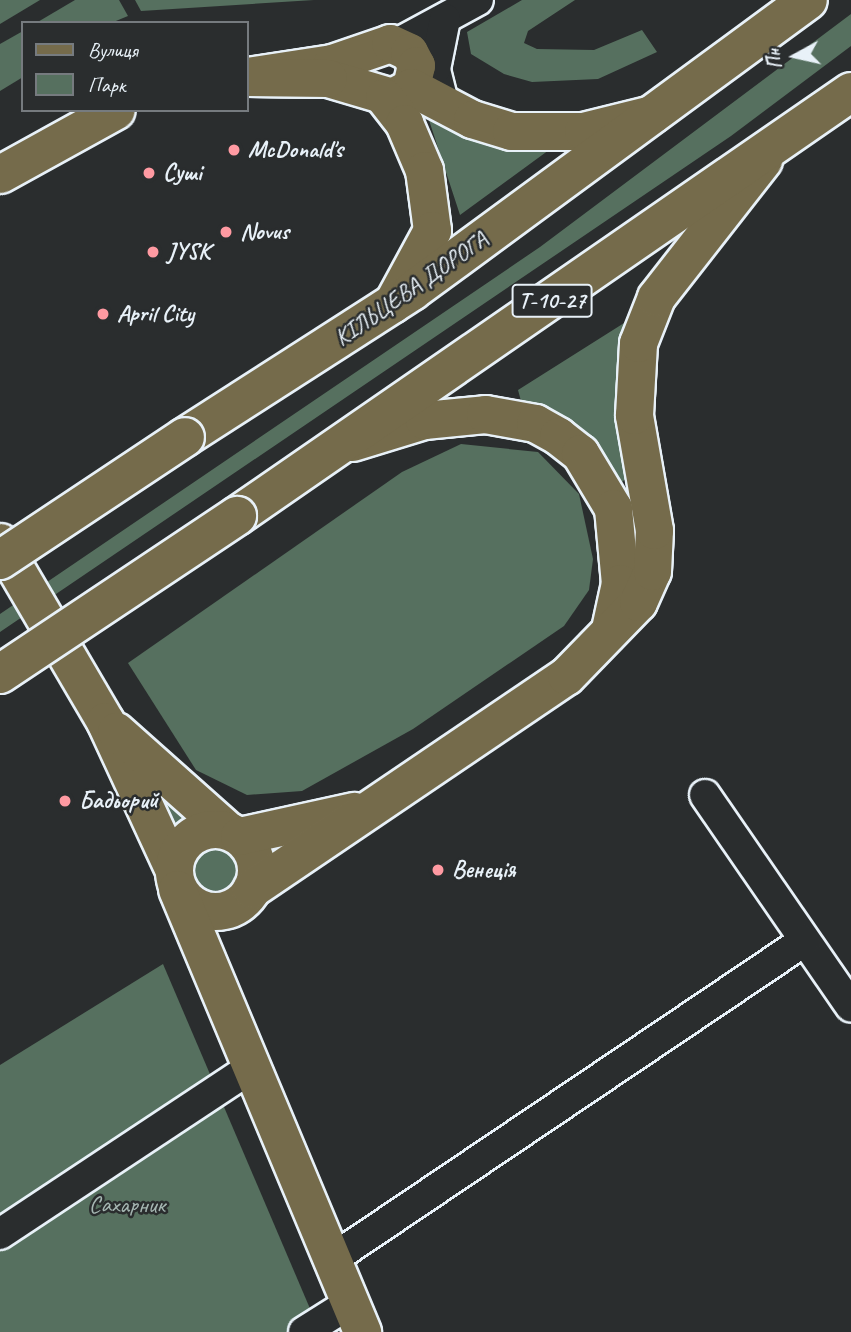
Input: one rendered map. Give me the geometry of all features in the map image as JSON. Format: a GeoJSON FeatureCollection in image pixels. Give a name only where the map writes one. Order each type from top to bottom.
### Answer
{"type":"FeatureCollection","features":[{"type":"Feature","properties":{"kind":"highway","name":"КІЛЬЦЕВА ДОРОГА"},"geometry":{"type":"LineString","coordinates":[[0,560],[392,304],[660,112],[808,0]]}},
{"type":"Feature","properties":{"kind":"highway","name":"Т-10-27"},"geometry":{"type":"LineString","coordinates":[[0,674],[766,156],[851,92]]}},
{"type":"Feature","properties":{"kind":"main road"},"geometry":{"type":"LineString","coordinates":[[383,48],[363,76],[389,91],[404,123],[424,170],[432,230],[392,304]]}},
{"type":"Feature","properties":{"kind":"main road"},"geometry":{"type":"LineString","coordinates":[[248,77],[383,48],[416,65],[389,91]]}},
{"type":"Feature","properties":{"kind":"main road"},"geometry":{"type":"LineString","coordinates":[[248,77],[312,76],[389,91],[444,106],[511,131],[551,134],[660,112]]}},
{"type":"Feature","properties":{"kind":"main road"},"geometry":{"type":"LineString","coordinates":[[5,178],[113,112]]}},
{"type":"Feature","properties":{"kind":"main road"},"geometry":{"type":"LineString","coordinates":[[175,878],[211,911],[244,897],[368,808],[566,676],[638,602],[652,571],[654,530],[631,382],[638,343],[656,297],[766,156]]}},
{"type":"Feature","properties":{"kind":"main road"},"geometry":{"type":"LineString","coordinates":[[338,447],[462,415],[512,417],[558,436],[580,453],[612,508],[620,583],[609,634]]}},
{"type":"Feature","properties":{"kind":"main road"},"geometry":{"type":"LineString","coordinates":[[0,542],[105,721],[175,878],[251,1068],[356,1317]]}},
{"type":"Feature","properties":{"kind":"main road"},"geometry":{"type":"LineString","coordinates":[[105,721],[232,832],[256,866],[225,942],[223,1000]]}},
{"type":"Feature","properties":{"kind":"main road"},"geometry":{"type":"LineString","coordinates":[[175,878],[190,836],[232,832],[368,808]]}},
{"type":"Feature","properties":{"kind":"street"},"geometry":{"type":"LineString","coordinates":[[383,48],[478,0]]}},
{"type":"Feature","properties":{"kind":"street"},"geometry":{"type":"LineString","coordinates":[[444,106],[435,69],[445,19]]}},
{"type":"Feature","properties":{"kind":"street"},"geometry":{"type":"LineString","coordinates":[[705,795],[851,1007]]}},
{"type":"Feature","properties":{"kind":"street"},"geometry":{"type":"LineString","coordinates":[[331,1260],[804,940]]}},
{"type":"Feature","properties":{"kind":"street"},"geometry":{"type":"LineString","coordinates":[[0,1234],[251,1068]]}},
{"type":"Feature","properties":{"kind":"street"},"geometry":{"type":"LineString","coordinates":[[304,1332],[356,1317]]}},
{"type":"Feature","properties":{"kind":"green space"},"geometry":{"type":"Polygon","coordinates":[[[0,0],[40,0],[0,24],[0,0]]]}},
{"type":"Feature","properties":{"kind":"green space"},"geometry":{"type":"Polygon","coordinates":[[[75,0],[119,0],[128,16],[116,21],[39,21],[75,0]]]}},
{"type":"Feature","properties":{"kind":"green space"},"geometry":{"type":"Polygon","coordinates":[[[135,0],[314,0],[141,11],[135,0]]]}},
{"type":"Feature","properties":{"kind":"green space"},"geometry":{"type":"Polygon","coordinates":[[[522,0],[575,0],[528,31],[524,43],[537,49],[594,50],[642,30],[657,52],[598,79],[532,82],[504,74],[471,54],[467,32],[522,0]]]}},
{"type":"Feature","properties":{"kind":"green space"},"geometry":{"type":"Polygon","coordinates":[[[851,14],[851,46],[731,136],[0,632],[0,614],[540,247],[851,14]]]}},
{"type":"Feature","properties":{"kind":"green space"},"geometry":{"type":"Polygon","coordinates":[[[21,32],[21,78],[0,91],[0,44],[21,32]]]}},
{"type":"Feature","properties":{"kind":"green space"},"geometry":{"type":"Polygon","coordinates":[[[426,111],[524,145],[549,150],[460,215],[426,111]]]}},
{"type":"Feature","properties":{"kind":"green space"},"geometry":{"type":"Polygon","coordinates":[[[632,318],[616,371],[629,476],[622,482],[586,433],[564,416],[521,401],[518,390],[632,318]]]}},
{"type":"Feature","properties":{"kind":"green space"},"geometry":{"type":"Polygon","coordinates":[[[461,444],[538,452],[579,494],[593,559],[589,590],[564,626],[413,729],[302,791],[247,795],[196,770],[128,663],[402,472],[461,444]]]}},
{"type":"Feature","properties":{"kind":"green space"},"geometry":{"type":"Polygon","coordinates":[[[152,779],[194,812],[178,830],[152,779]]]}},
{"type":"Feature","properties":{"kind":"green space"},"geometry":{"type":"Polygon","coordinates":[[[214,845],[230,852],[237,868],[230,884],[214,891],[198,884],[191,868],[198,852],[214,845]]]}},
{"type":"Feature","properties":{"kind":"green space","name":"Сахарник"},"geometry":{"type":"Polygon","coordinates":[[[163,964],[320,1332],[0,1332],[0,1065],[163,964]]]}},
{"type":"Feature","properties":{"kind":"place","name":"McDonald's"},"geometry":{"type":"Point","coordinates":[234,150]}},
{"type":"Feature","properties":{"kind":"place","name":"Суші"},"geometry":{"type":"Point","coordinates":[149,173]}},
{"type":"Feature","properties":{"kind":"place","name":"Novus"},"geometry":{"type":"Point","coordinates":[226,232]}},
{"type":"Feature","properties":{"kind":"place","name":"JYSK"},"geometry":{"type":"Point","coordinates":[153,252]}},
{"type":"Feature","properties":{"kind":"place","name":"April City"},"geometry":{"type":"Point","coordinates":[103,314]}},
{"type":"Feature","properties":{"kind":"place","name":"Бадьорий"},"geometry":{"type":"Point","coordinates":[65,801]}},
{"type":"Feature","properties":{"kind":"place","name":"Венеція"},"geometry":{"type":"Point","coordinates":[438,870]}}]}
